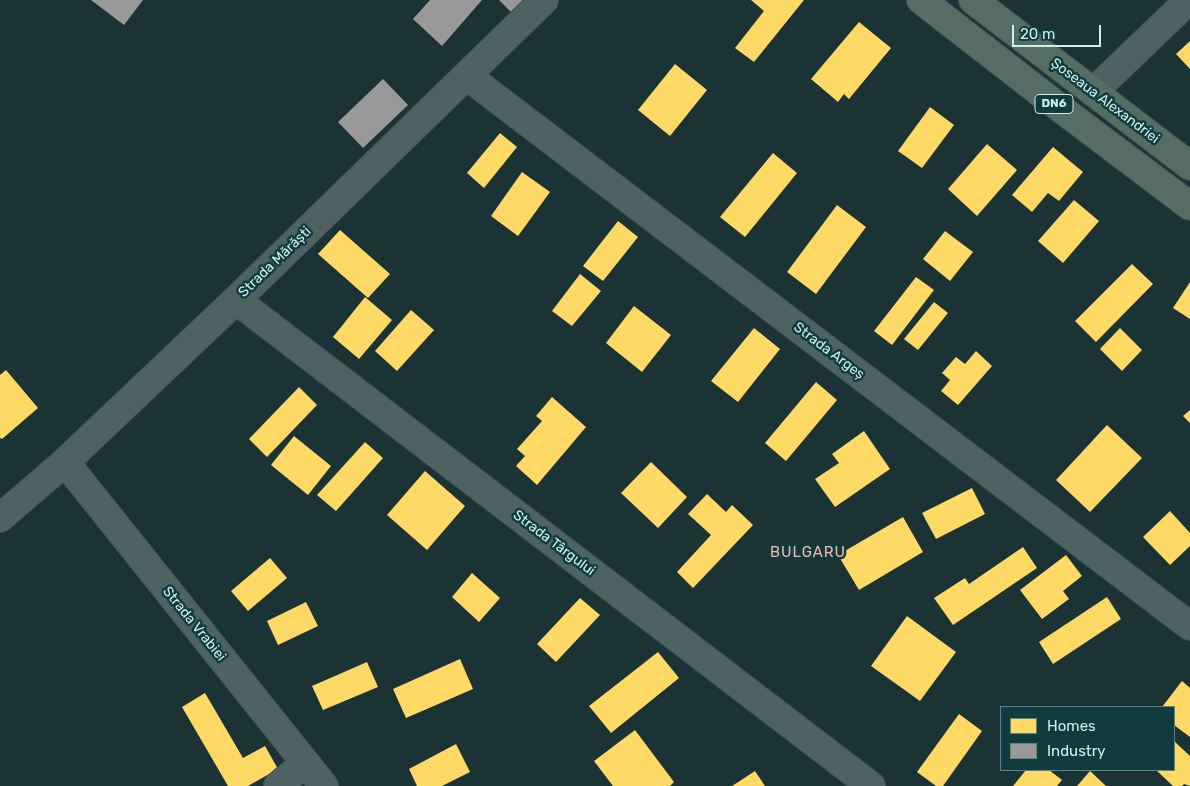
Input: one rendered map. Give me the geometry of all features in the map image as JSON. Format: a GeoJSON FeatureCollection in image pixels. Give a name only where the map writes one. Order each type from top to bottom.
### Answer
{"type":"FeatureCollection","features":[{"type":"Feature","properties":{"kind":"highway","name":"DN6"},"geometry":{"type":"LineString","coordinates":[[921,0],[1190,206]]}},
{"type":"Feature","properties":{"kind":"highway","name":"Șoseaua Alexandriei"},"geometry":{"type":"LineString","coordinates":[[973,0],[1190,166]]}},
{"type":"Feature","properties":{"kind":"street","name":"Strada Mărăști"},"geometry":{"type":"LineString","coordinates":[[0,518],[65,462],[236,300],[544,0]]}},
{"type":"Feature","properties":{"kind":"street"},"geometry":{"type":"LineString","coordinates":[[1093,92],[1189,0]]}},
{"type":"Feature","properties":{"kind":"street","name":"Strada Argeș"},"geometry":{"type":"LineString","coordinates":[[467,76],[1190,626]]}},
{"type":"Feature","properties":{"kind":"street","name":"Strada Târgului"},"geometry":{"type":"LineString","coordinates":[[236,300],[871,786]]}},
{"type":"Feature","properties":{"kind":"street","name":"Strada Vrabiei"},"geometry":{"type":"LineString","coordinates":[[65,462],[324,786]]}},
{"type":"Feature","properties":{"kind":"street"},"geometry":{"type":"LineString","coordinates":[[278,786],[305,763]]}},
{"type":"Feature","properties":{"kind":"building: Homes"},"geometry":{"type":"Polygon","coordinates":[[[751,0],[804,0],[754,62],[735,48],[764,11],[751,0]]]}},
{"type":"Feature","properties":{"kind":"building: Homes"},"geometry":{"type":"Polygon","coordinates":[[[859,22],[891,48],[849,99],[844,94],[838,102],[811,79],[859,22]]]}},
{"type":"Feature","properties":{"kind":"building: Homes"},"geometry":{"type":"Polygon","coordinates":[[[1190,41],[1190,69],[1176,54],[1190,41]]]}},
{"type":"Feature","properties":{"kind":"building: Homes"},"geometry":{"type":"Polygon","coordinates":[[[675,64],[707,90],[670,136],[638,110],[675,64]]]}},
{"type":"Feature","properties":{"kind":"building: Homes"},"geometry":{"type":"Polygon","coordinates":[[[930,107],[954,125],[922,168],[898,151],[930,107]]]}},
{"type":"Feature","properties":{"kind":"building: Homes"},"geometry":{"type":"Polygon","coordinates":[[[500,133],[517,147],[484,188],[467,173],[500,133]]]}},
{"type":"Feature","properties":{"kind":"building: Homes"},"geometry":{"type":"Polygon","coordinates":[[[987,144],[1017,170],[977,216],[948,189],[987,144]]]}},
{"type":"Feature","properties":{"kind":"building: Homes"},"geometry":{"type":"Polygon","coordinates":[[[1053,147],[1083,172],[1059,201],[1048,193],[1032,212],[1012,195],[1053,147]]]}},
{"type":"Feature","properties":{"kind":"building: Homes"},"geometry":{"type":"Polygon","coordinates":[[[773,153],[797,173],[745,237],[720,217],[773,153]]]}},
{"type":"Feature","properties":{"kind":"building: Homes"},"geometry":{"type":"Polygon","coordinates":[[[522,172],[550,192],[518,236],[491,216],[522,172]]]}},
{"type":"Feature","properties":{"kind":"building: Homes"},"geometry":{"type":"Polygon","coordinates":[[[1074,200],[1099,221],[1063,263],[1038,241],[1074,200]]]}},
{"type":"Feature","properties":{"kind":"building: Homes"},"geometry":{"type":"Polygon","coordinates":[[[837,205],[866,227],[816,294],[787,272],[837,205]]]}},
{"type":"Feature","properties":{"kind":"building: Homes"},"geometry":{"type":"Polygon","coordinates":[[[618,221],[638,237],[603,281],[583,266],[618,221]]]}},
{"type":"Feature","properties":{"kind":"building: Homes"},"geometry":{"type":"Polygon","coordinates":[[[340,230],[390,274],[368,298],[318,254],[340,230]]]}},
{"type":"Feature","properties":{"kind":"building: Homes"},"geometry":{"type":"Polygon","coordinates":[[[945,231],[973,252],[950,281],[923,259],[945,231]]]}},
{"type":"Feature","properties":{"kind":"building: Homes"},"geometry":{"type":"Polygon","coordinates":[[[1132,264],[1153,284],[1096,342],[1075,321],[1132,264]]]}},
{"type":"Feature","properties":{"kind":"building: Homes"},"geometry":{"type":"Polygon","coordinates":[[[580,274],[601,291],[572,326],[552,311],[580,274]]]}},
{"type":"Feature","properties":{"kind":"building: Homes"},"geometry":{"type":"Polygon","coordinates":[[[916,277],[934,290],[892,345],[874,331],[916,277]]]}},
{"type":"Feature","properties":{"kind":"building: Homes"},"geometry":{"type":"Polygon","coordinates":[[[1190,282],[1190,319],[1173,308],[1190,282]]]}},
{"type":"Feature","properties":{"kind":"building: Homes"},"geometry":{"type":"Polygon","coordinates":[[[365,297],[392,320],[359,359],[333,337],[365,297]]]}},
{"type":"Feature","properties":{"kind":"building: Homes"},"geometry":{"type":"Polygon","coordinates":[[[934,302],[948,313],[918,350],[904,339],[934,302]]]}},
{"type":"Feature","properties":{"kind":"building: Homes"},"geometry":{"type":"Polygon","coordinates":[[[634,306],[671,335],[642,372],[606,343],[634,306]]]}},
{"type":"Feature","properties":{"kind":"building: Homes"},"geometry":{"type":"Polygon","coordinates":[[[411,310],[434,330],[397,371],[375,351],[411,310]]]}},
{"type":"Feature","properties":{"kind":"building: Homes"},"geometry":{"type":"Polygon","coordinates":[[[754,328],[780,349],[738,402],[711,381],[754,328]]]}},
{"type":"Feature","properties":{"kind":"building: Homes"},"geometry":{"type":"Polygon","coordinates":[[[1120,328],[1142,350],[1122,371],[1100,349],[1120,328]]]}},
{"type":"Feature","properties":{"kind":"building: Homes"},"geometry":{"type":"Polygon","coordinates":[[[976,351],[992,366],[958,405],[941,391],[950,380],[942,373],[956,357],[965,364],[976,351]]]}},
{"type":"Feature","properties":{"kind":"building: Homes"},"geometry":{"type":"Polygon","coordinates":[[[6,370],[38,408],[2,439],[0,438],[0,375],[6,370]]]}},
{"type":"Feature","properties":{"kind":"building: Homes"},"geometry":{"type":"Polygon","coordinates":[[[816,382],[837,400],[786,461],[765,443],[816,382]]]}},
{"type":"Feature","properties":{"kind":"building: Homes"},"geometry":{"type":"Polygon","coordinates":[[[299,387],[317,405],[267,457],[249,439],[299,387]]]}},
{"type":"Feature","properties":{"kind":"building: Homes"},"geometry":{"type":"Polygon","coordinates":[[[552,397],[586,427],[537,485],[516,466],[525,456],[517,449],[542,421],[536,416],[552,397]]]}},
{"type":"Feature","properties":{"kind":"building: Homes"},"geometry":{"type":"Polygon","coordinates":[[[1190,410],[1190,423],[1183,416],[1190,410]]]}},
{"type":"Feature","properties":{"kind":"building: Homes"},"geometry":{"type":"Polygon","coordinates":[[[1107,425],[1142,458],[1090,512],[1056,480],[1107,425]]]}},
{"type":"Feature","properties":{"kind":"building: Homes"},"geometry":{"type":"Polygon","coordinates":[[[864,431],[890,469],[835,507],[815,479],[839,463],[832,454],[864,431]]]}},
{"type":"Feature","properties":{"kind":"building: Homes"},"geometry":{"type":"Polygon","coordinates":[[[294,436],[331,466],[308,495],[271,465],[294,436]]]}},
{"type":"Feature","properties":{"kind":"building: Homes"},"geometry":{"type":"Polygon","coordinates":[[[365,442],[383,458],[336,511],[317,495],[365,442]]]}},
{"type":"Feature","properties":{"kind":"building: Homes"},"geometry":{"type":"Polygon","coordinates":[[[651,462],[687,497],[658,528],[621,493],[651,462]]]}},
{"type":"Feature","properties":{"kind":"building: Homes"},"geometry":{"type":"Polygon","coordinates":[[[425,471],[465,506],[427,550],[387,515],[425,471]]]}},
{"type":"Feature","properties":{"kind":"building: Homes"},"geometry":{"type":"Polygon","coordinates":[[[972,488],[985,514],[936,539],[922,513],[972,488]]]}},
{"type":"Feature","properties":{"kind":"building: Homes"},"geometry":{"type":"Polygon","coordinates":[[[707,494],[726,512],[732,505],[753,525],[693,588],[677,572],[711,535],[688,514],[707,494]]]}},
{"type":"Feature","properties":{"kind":"building: Homes"},"geometry":{"type":"Polygon","coordinates":[[[1170,511],[1190,533],[1190,546],[1170,565],[1143,537],[1170,511]]]}},
{"type":"Feature","properties":{"kind":"building: Homes"},"geometry":{"type":"Polygon","coordinates":[[[903,517],[923,552],[859,590],[838,555],[903,517]]]}},
{"type":"Feature","properties":{"kind":"building: Homes"},"geometry":{"type":"Polygon","coordinates":[[[1023,547],[1037,568],[953,625],[934,598],[965,578],[969,584],[1023,547]]]}},
{"type":"Feature","properties":{"kind":"building: Homes"},"geometry":{"type":"Polygon","coordinates":[[[1066,555],[1082,576],[1063,591],[1069,599],[1042,619],[1020,590],[1066,555]]]}},
{"type":"Feature","properties":{"kind":"building: Homes"},"geometry":{"type":"Polygon","coordinates":[[[270,558],[287,578],[248,611],[231,591],[270,558]]]}},
{"type":"Feature","properties":{"kind":"building: Homes"},"geometry":{"type":"Polygon","coordinates":[[[472,573],[500,598],[479,622],[452,597],[472,573]]]}},
{"type":"Feature","properties":{"kind":"building: Homes"},"geometry":{"type":"Polygon","coordinates":[[[1107,597],[1121,619],[1053,664],[1039,642],[1107,597]]]}},
{"type":"Feature","properties":{"kind":"building: Homes"},"geometry":{"type":"Polygon","coordinates":[[[580,598],[600,615],[556,662],[537,644],[580,598]]]}},
{"type":"Feature","properties":{"kind":"building: Homes"},"geometry":{"type":"Polygon","coordinates":[[[306,602],[318,626],[278,645],[267,621],[306,602]]]}},
{"type":"Feature","properties":{"kind":"building: Homes"},"geometry":{"type":"Polygon","coordinates":[[[907,616],[956,652],[920,701],[871,666],[907,616]]]}},
{"type":"Feature","properties":{"kind":"building: Homes"},"geometry":{"type":"Polygon","coordinates":[[[658,652],[679,678],[611,733],[589,706],[658,652]]]}},
{"type":"Feature","properties":{"kind":"building: Homes"},"geometry":{"type":"Polygon","coordinates":[[[460,659],[473,689],[406,718],[393,689],[460,659]]]}},
{"type":"Feature","properties":{"kind":"building: Homes"},"geometry":{"type":"Polygon","coordinates":[[[367,662],[378,687],[323,710],[312,686],[367,662]]]}},
{"type":"Feature","properties":{"kind":"building: Homes"},"geometry":{"type":"Polygon","coordinates":[[[1182,681],[1190,688],[1190,737],[1175,726],[1175,706],[1163,706],[1182,681]]]}},
{"type":"Feature","properties":{"kind":"building: Homes"},"geometry":{"type":"Polygon","coordinates":[[[205,693],[243,758],[265,746],[278,769],[248,786],[228,786],[182,707],[205,693]]]}},
{"type":"Feature","properties":{"kind":"building: Homes"},"geometry":{"type":"Polygon","coordinates":[[[959,714],[982,731],[943,786],[936,786],[917,772],[959,714]]]}},
{"type":"Feature","properties":{"kind":"building: Homes"},"geometry":{"type":"Polygon","coordinates":[[[635,730],[674,782],[670,786],[613,786],[594,761],[635,730]]]}},
{"type":"Feature","properties":{"kind":"building: Homes"},"geometry":{"type":"Polygon","coordinates":[[[1175,742],[1190,756],[1190,786],[1184,784],[1182,786],[1173,786],[1157,771],[1175,771],[1175,742]]]}},
{"type":"Feature","properties":{"kind":"building: Homes"},"geometry":{"type":"Polygon","coordinates":[[[456,744],[470,772],[442,786],[417,786],[409,769],[456,744]]]}},
{"type":"Feature","properties":{"kind":"building: Homes"},"geometry":{"type":"Polygon","coordinates":[[[755,771],[765,786],[732,786],[755,771]]]}},
{"type":"Feature","properties":{"kind":"building: Homes"},"geometry":{"type":"Polygon","coordinates":[[[1025,771],[1050,771],[1062,780],[1057,786],[1013,786],[1025,771]]]}},
{"type":"Feature","properties":{"kind":"building: Homes"},"geometry":{"type":"Polygon","coordinates":[[[1090,771],[1106,786],[1077,786],[1090,771]]]}},
{"type":"Feature","properties":{"kind":"building: Industry"},"geometry":{"type":"Polygon","coordinates":[[[91,0],[143,0],[124,25],[91,0]]]}},
{"type":"Feature","properties":{"kind":"building: Industry"},"geometry":{"type":"Polygon","coordinates":[[[430,0],[482,0],[442,46],[413,19],[430,0]]]}},
{"type":"Feature","properties":{"kind":"building: Industry"},"geometry":{"type":"Polygon","coordinates":[[[499,0],[537,0],[518,19],[499,0]]]}},
{"type":"Feature","properties":{"kind":"building: Industry"},"geometry":{"type":"Polygon","coordinates":[[[383,79],[408,105],[363,148],[338,122],[383,79]]]}},
{"type":"Feature","properties":{"kind":"district","name":"BULGARU"},"geometry":{"type":"Point","coordinates":[808,553]}}]}
